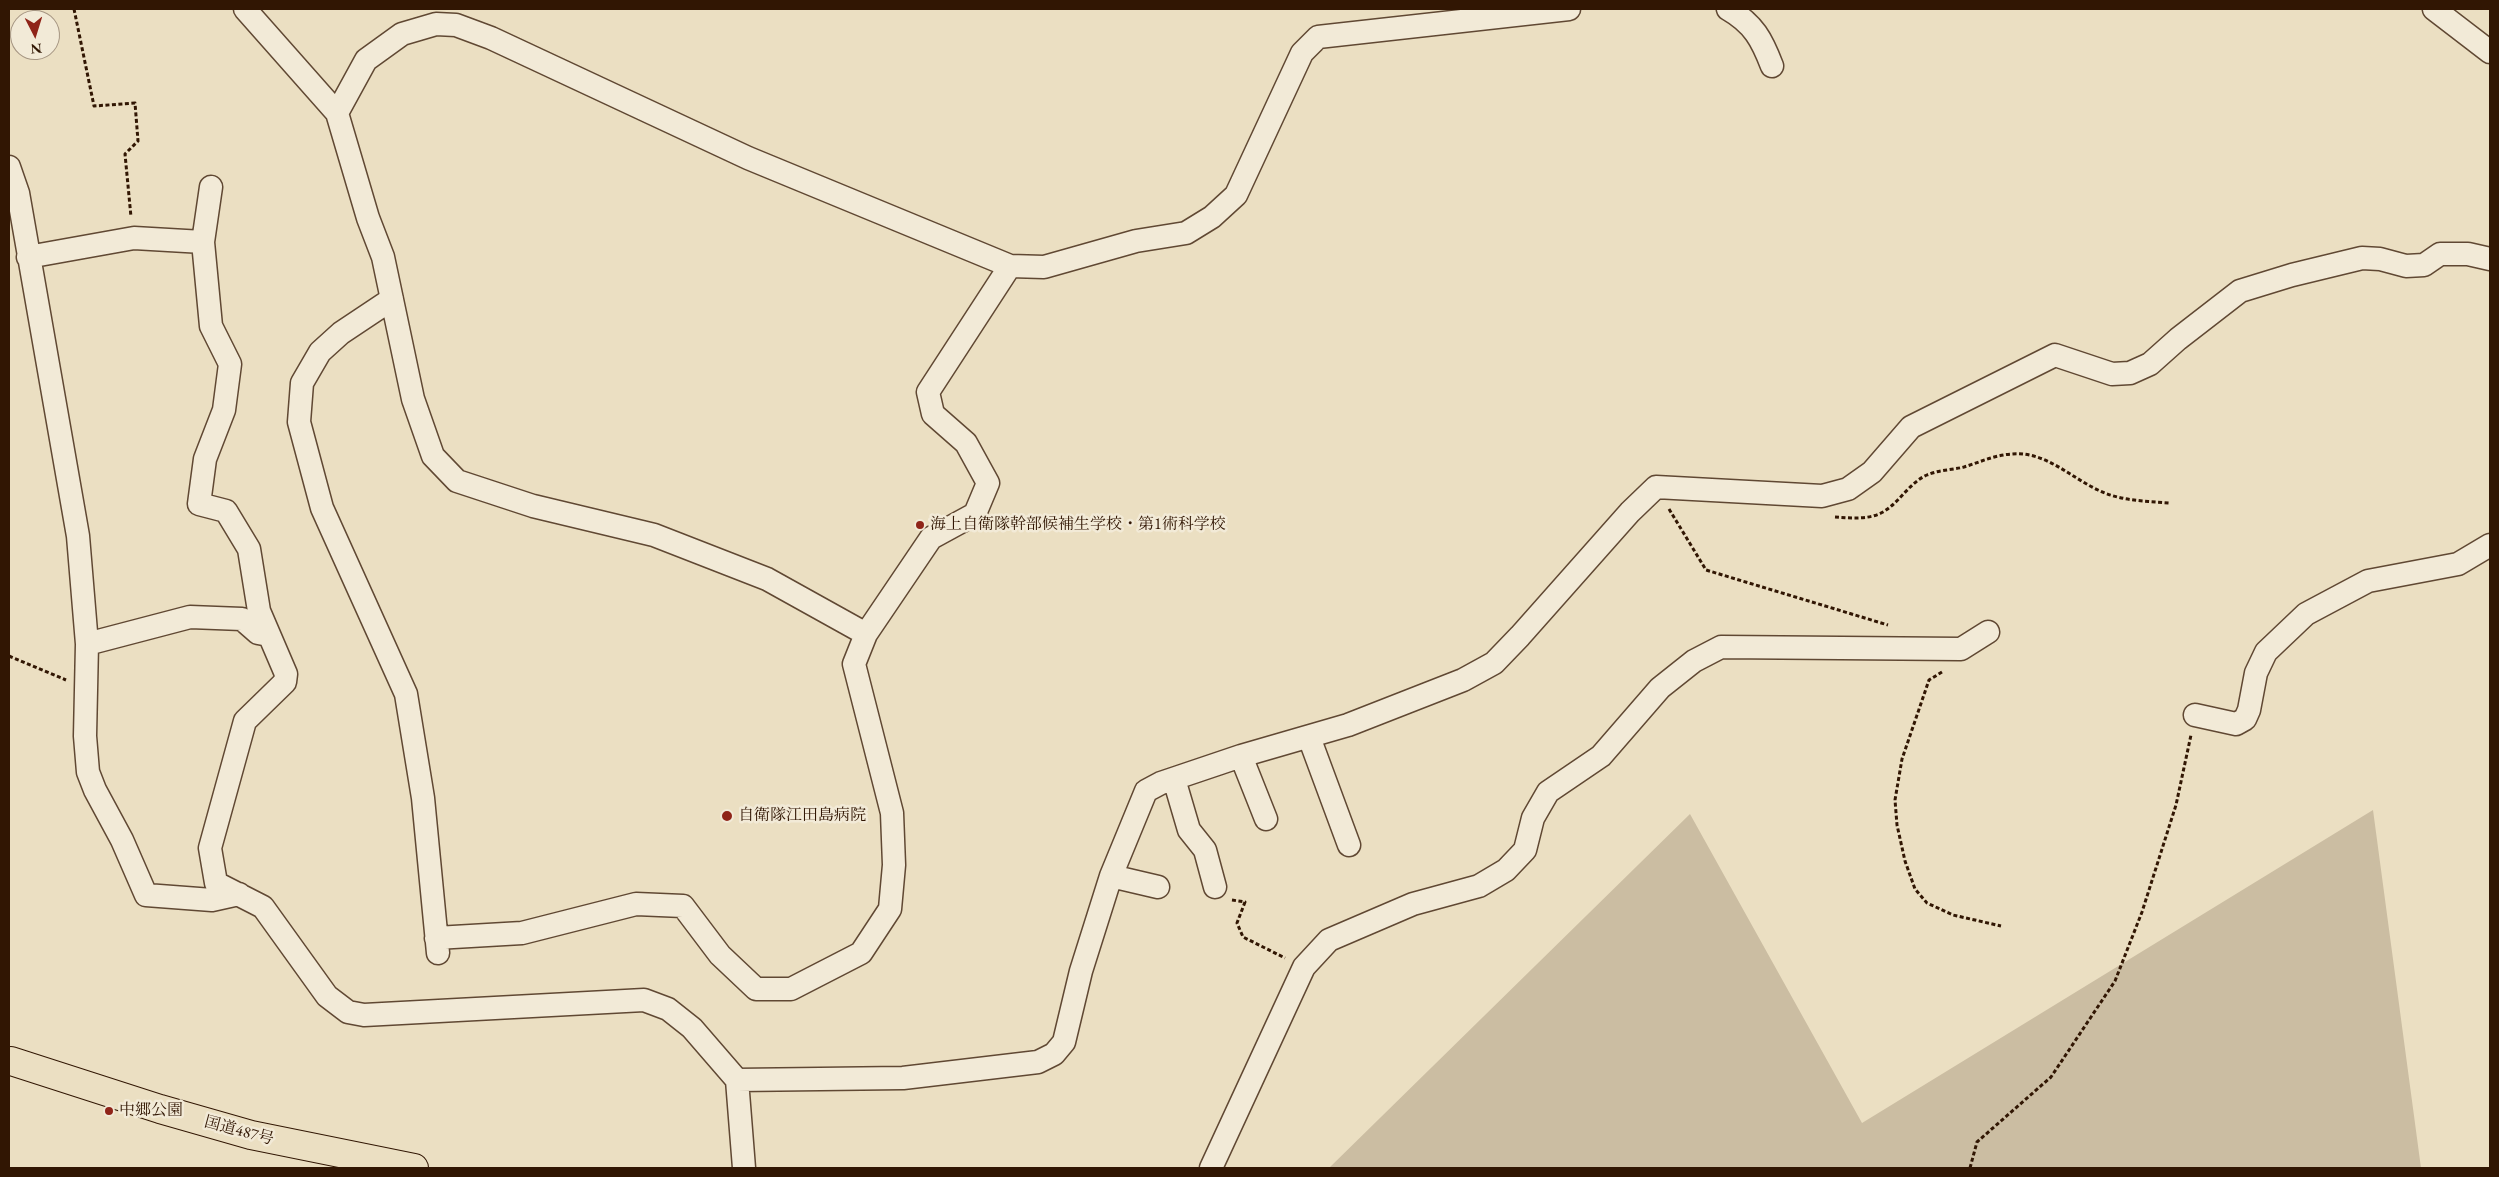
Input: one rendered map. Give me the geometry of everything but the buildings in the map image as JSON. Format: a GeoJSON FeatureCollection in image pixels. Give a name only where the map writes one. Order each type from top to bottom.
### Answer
{"type":"FeatureCollection","features":[{"type":"Feature","properties":{"kind":"highway","name":"国道487号"},"geometry":{"type":"LineString","coordinates":[[12,1062],[160,1109],[251,1135],[414,1168]]}},
{"type":"Feature","properties":{"kind":"street"},"geometry":{"type":"LineString","coordinates":[[245,9],[337,113],[368,218],[383,257],[413,399],[433,456],[456,481],[533,506],[654,535],[767,579],[866,634]]}},
{"type":"Feature","properties":{"kind":"street"},"geometry":{"type":"LineString","coordinates":[[337,113],[366,60],[402,34],[436,24],[456,25],[491,38],[748,158],[1010,266],[1044,267],[1136,241],[1186,232],[1212,217],[1236,195],[1302,53],[1318,37],[1569,9]]}},
{"type":"Feature","properties":{"kind":"street"},"geometry":{"type":"LineString","coordinates":[[1728,9],[1745,19],[1763,42],[1772,66]]}},
{"type":"Feature","properties":{"kind":"street"},"geometry":{"type":"LineString","coordinates":[[2434,9],[2490,52]]}},
{"type":"Feature","properties":{"kind":"street"},"geometry":{"type":"LineString","coordinates":[[9,167],[18,193],[78,536],[87,644],[85,736],[88,772],[95,790],[122,840],[146,895],[212,900],[239,894]]}},
{"type":"Feature","properties":{"kind":"street"},"geometry":{"type":"LineString","coordinates":[[211,187],[203,242],[211,326],[230,364],[224,410],[205,459],[199,504],[226,511],[249,549],[260,611],[286,674],[285,682],[245,720],[210,848],[216,883],[264,907],[327,996],[348,1012],[364,1014],[644,1000],[668,1009],[692,1028],[737,1080],[744,1168]]}},
{"type":"Feature","properties":{"kind":"street"},"geometry":{"type":"LineString","coordinates":[[28,257],[134,238],[203,242]]}},
{"type":"Feature","properties":{"kind":"street"},"geometry":{"type":"LineString","coordinates":[[737,1080],[903,1078],[1038,1062],[1054,1054],[1064,1042],[1069,1028],[1082,971],[1111,876],[1146,791],[1174,779],[1241,756],[1348,725],[1462,680],[1494,663],[1630,512],[1656,487],[1822,496],[1848,489],[1872,472],[1911,427],[2055,355],[2112,374],[2130,373],[2150,364],[2178,338],[2240,291],[2292,275],[2362,258],[2380,259],[2406,266],[2424,265],[2440,254],[2468,254],[2490,259]]}},
{"type":"Feature","properties":{"kind":"street"},"geometry":{"type":"LineString","coordinates":[[392,299],[341,334],[320,352],[302,383],[299,422],[322,508],[406,694],[424,798],[437,946],[522,933],[636,904],[683,906],[720,955],[756,989],[791,989],[861,953],[890,909],[894,865],[892,813],[854,664],[866,634],[931,538],[975,514],[988,483],[966,444],[933,414],[928,392],[1010,266]]}},
{"type":"Feature","properties":{"kind":"street"},"geometry":{"type":"LineString","coordinates":[[2195,715],[2236,724],[2245,719],[2249,710],[2256,673],[2266,652],[2306,614],[2368,581],[2458,564],[2490,545]]}},
{"type":"Feature","properties":{"kind":"street"},"geometry":{"type":"LineString","coordinates":[[87,644],[190,617],[242,619],[258,633],[269,635]]}},
{"type":"Feature","properties":{"kind":"street"},"geometry":{"type":"LineString","coordinates":[[1211,1168],[1304,967],[1329,940],[1413,904],[1479,886],[1506,870],[1525,850],[1533,818],[1548,792],[1601,756],[1660,688],[1694,661],[1721,647],[1961,649],[1988,632]]}},
{"type":"Feature","properties":{"kind":"street"},"geometry":{"type":"LineString","coordinates":[[1309,737],[1349,845]]}},
{"type":"Feature","properties":{"kind":"street"},"geometry":{"type":"LineString","coordinates":[[1241,756],[1266,818]]}},
{"type":"Feature","properties":{"kind":"street"},"geometry":{"type":"LineString","coordinates":[[1174,779],[1189,830],[1205,850],[1214,887]]}},
{"type":"Feature","properties":{"kind":"street"},"geometry":{"type":"LineString","coordinates":[[1111,876],[1158,887]]}},
{"type":"Feature","properties":{"kind":"path"},"geometry":{"type":"LineString","coordinates":[[74,9],[94,106],[136,103],[138,141],[125,154],[134,238]]}},
{"type":"Feature","properties":{"kind":"path"},"geometry":{"type":"LineString","coordinates":[[1829,516],[1868,517],[1884,511],[1915,482],[1928,474],[1964,467],[1999,455],[2015,454],[2033,456],[2063,468],[2098,490],[2127,500],[2169,503]]}},
{"type":"Feature","properties":{"kind":"path"},"geometry":{"type":"LineString","coordinates":[[1656,487],[1706,570],[1890,626]]}},
{"type":"Feature","properties":{"kind":"path"},"geometry":{"type":"LineString","coordinates":[[9,656],[70,681],[86,684]]}},
{"type":"Feature","properties":{"kind":"path"},"geometry":{"type":"LineString","coordinates":[[1944,671],[1929,680],[1902,758],[1895,800],[1897,825],[1905,861],[1915,889],[1926,903],[1953,915],[2001,926]]}},
{"type":"Feature","properties":{"kind":"path"},"geometry":{"type":"LineString","coordinates":[[1970,1168],[1977,1142],[2051,1077],[2115,981],[2142,912],[2176,805],[2195,715]]}},
{"type":"Feature","properties":{"kind":"path"},"geometry":{"type":"LineString","coordinates":[[1214,887],[1222,898],[1245,902],[1237,923],[1242,937],[1304,967]]}},
{"type":"Feature","properties":{"kind":"shaded area"},"geometry":{"type":"Polygon","coordinates":[[[2373,810],[2421,1168],[1329,1168],[1690,814],[1862,1123],[2373,810]]]}},
{"type":"Feature","properties":{"kind":"place","name":"海上自衛隊幹部候補生学校・第1術科学校"},"geometry":{"type":"Point","coordinates":[920,525]}},
{"type":"Feature","properties":{"kind":"place","name":"自衛隊江田島病院"},"geometry":{"type":"Point","coordinates":[727,816]}},
{"type":"Feature","properties":{"kind":"place","name":"中郷公園"},"geometry":{"type":"Point","coordinates":[109,1111]}}]}
